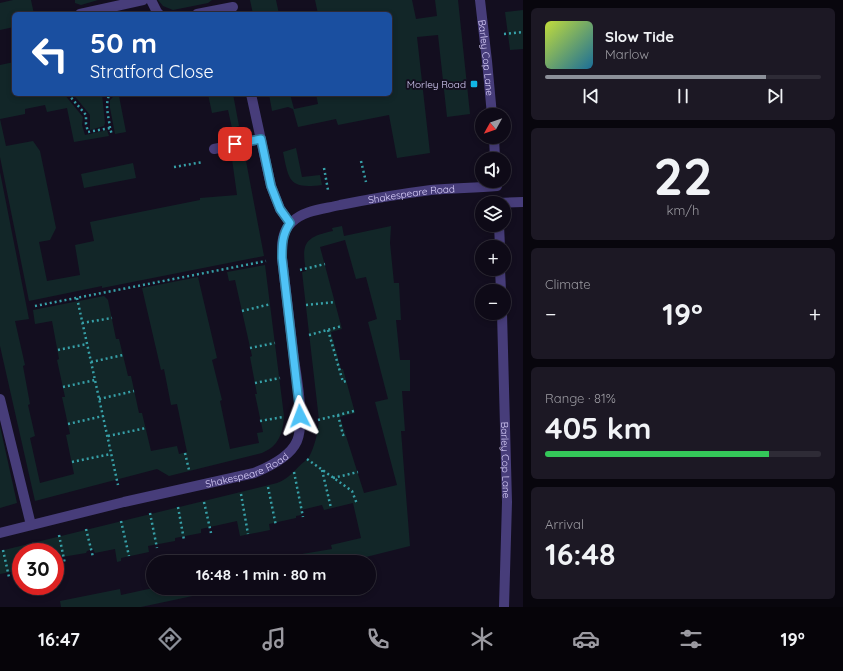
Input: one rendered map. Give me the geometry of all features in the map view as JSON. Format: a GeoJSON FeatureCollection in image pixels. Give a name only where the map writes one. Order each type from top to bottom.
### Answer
{"type":"FeatureCollection","features":[{"type":"Feature","properties":{"kind":"street"},"geometry":{"type":"LineString","coordinates":[[89,12],[143,0]]}},
{"type":"Feature","properties":{"kind":"street"},"geometry":{"type":"LineString","coordinates":[[151,0],[157,12]]}},
{"type":"Feature","properties":{"kind":"street","name":"Barley Cop Lane"},"geometry":{"type":"LineString","coordinates":[[480,0],[491,108]]}},
{"type":"Feature","properties":{"kind":"street"},"geometry":{"type":"LineString","coordinates":[[207,12],[233,7]]}},
{"type":"Feature","properties":{"kind":"street"},"geometry":{"type":"LineString","coordinates":[[251,96],[271,186],[280,209],[290,223]]}},
{"type":"Feature","properties":{"kind":"street"},"geometry":{"type":"LineString","coordinates":[[214,149],[261,139]]}},
{"type":"Feature","properties":{"kind":"street","name":"Shakespeare Road"},"geometry":{"type":"LineString","coordinates":[[0,533],[254,473],[267,468],[289,452],[296,441],[300,428],[299,404],[282,258],[282,242],[285,231],[290,223],[296,218],[314,211],[374,198],[431,190],[475,186]]}},
{"type":"Feature","properties":{"kind":"street"},"geometry":{"type":"LineString","coordinates":[[511,202],[523,202]]}},
{"type":"Feature","properties":{"kind":"street","name":"Barley Cop Lane"},"geometry":{"type":"LineString","coordinates":[[502,320],[507,502],[504,607]]}},
{"type":"Feature","properties":{"kind":"street"},"geometry":{"type":"LineString","coordinates":[[0,399],[31,525]]}},
{"type":"Feature","properties":{"kind":"path"},"geometry":{"type":"LineString","coordinates":[[504,34],[523,32]]}},
{"type":"Feature","properties":{"kind":"path"},"geometry":{"type":"LineString","coordinates":[[70,96],[86,115],[88,132],[110,128]]}},
{"type":"Feature","properties":{"kind":"path"},"geometry":{"type":"LineString","coordinates":[[109,96],[107,107],[112,135]]}},
{"type":"Feature","properties":{"kind":"path"},"geometry":{"type":"LineString","coordinates":[[362,161],[366,182]]}},
{"type":"Feature","properties":{"kind":"path"},"geometry":{"type":"LineString","coordinates":[[324,168],[328,190]]}},
{"type":"Feature","properties":{"kind":"path"},"geometry":{"type":"LineString","coordinates":[[35,306],[268,261]]}},
{"type":"Feature","properties":{"kind":"path"},"geometry":{"type":"LineString","coordinates":[[298,270],[325,264]]}},
{"type":"Feature","properties":{"kind":"path"},"geometry":{"type":"LineString","coordinates":[[77,298],[119,487]]}},
{"type":"Feature","properties":{"kind":"path"},"geometry":{"type":"LineString","coordinates":[[302,306],[335,302]]}},
{"type":"Feature","properties":{"kind":"path"},"geometry":{"type":"LineString","coordinates":[[242,311],[275,303]]}},
{"type":"Feature","properties":{"kind":"path"},"geometry":{"type":"LineString","coordinates":[[82,323],[112,318]]}},
{"type":"Feature","properties":{"kind":"path"},"geometry":{"type":"LineString","coordinates":[[306,336],[342,326]]}},
{"type":"Feature","properties":{"kind":"path"},"geometry":{"type":"LineString","coordinates":[[328,330],[342,382],[346,381]]}},
{"type":"Feature","properties":{"kind":"path"},"geometry":{"type":"LineString","coordinates":[[250,348],[279,342]]}},
{"type":"Feature","properties":{"kind":"path"},"geometry":{"type":"LineString","coordinates":[[58,350],[87,344]]}},
{"type":"Feature","properties":{"kind":"path"},"geometry":{"type":"LineString","coordinates":[[91,362],[123,355]]}},
{"type":"Feature","properties":{"kind":"path"},"geometry":{"type":"LineString","coordinates":[[255,383],[283,378]]}},
{"type":"Feature","properties":{"kind":"path"},"geometry":{"type":"LineString","coordinates":[[63,387],[95,380]]}},
{"type":"Feature","properties":{"kind":"path"},"geometry":{"type":"LineString","coordinates":[[99,399],[134,391]]}},
{"type":"Feature","properties":{"kind":"path"},"geometry":{"type":"LineString","coordinates":[[315,421],[354,411]]}},
{"type":"Feature","properties":{"kind":"path"},"geometry":{"type":"LineString","coordinates":[[338,415],[342,435],[345,434]]}},
{"type":"Feature","properties":{"kind":"path"},"geometry":{"type":"LineString","coordinates":[[68,424],[103,416]]}},
{"type":"Feature","properties":{"kind":"path"},"geometry":{"type":"LineString","coordinates":[[260,421],[287,416]]}},
{"type":"Feature","properties":{"kind":"path"},"geometry":{"type":"LineString","coordinates":[[108,436],[146,428]]}},
{"type":"Feature","properties":{"kind":"path"},"geometry":{"type":"LineString","coordinates":[[185,452],[190,475]]}},
{"type":"Feature","properties":{"kind":"path"},"geometry":{"type":"LineString","coordinates":[[72,462],[111,454]]}},
{"type":"Feature","properties":{"kind":"path"},"geometry":{"type":"LineString","coordinates":[[304,457],[352,491],[357,504]]}},
{"type":"Feature","properties":{"kind":"path"},"geometry":{"type":"LineString","coordinates":[[293,468],[303,517]]}},
{"type":"Feature","properties":{"kind":"path"},"geometry":{"type":"LineString","coordinates":[[322,470],[331,508]]}},
{"type":"Feature","properties":{"kind":"path"},"geometry":{"type":"LineString","coordinates":[[333,478],[358,472]]}},
{"type":"Feature","properties":{"kind":"path"},"geometry":{"type":"LineString","coordinates":[[266,483],[276,526]]}},
{"type":"Feature","properties":{"kind":"path"},"geometry":{"type":"LineString","coordinates":[[240,489],[248,534]]}},
{"type":"Feature","properties":{"kind":"path"},"geometry":{"type":"LineString","coordinates":[[204,498],[211,533]]}},
{"type":"Feature","properties":{"kind":"path"},"geometry":{"type":"LineString","coordinates":[[177,505],[184,540]]}},
{"type":"Feature","properties":{"kind":"path"},"geometry":{"type":"LineString","coordinates":[[150,512],[157,548]]}},
{"type":"Feature","properties":{"kind":"path"},"geometry":{"type":"LineString","coordinates":[[120,519],[129,556]]}},
{"type":"Feature","properties":{"kind":"path"},"geometry":{"type":"LineString","coordinates":[[86,527],[93,557]]}},
{"type":"Feature","properties":{"kind":"path"},"geometry":{"type":"LineString","coordinates":[[60,536],[65,564]]}},
{"type":"Feature","properties":{"kind":"path"},"geometry":{"type":"LineString","coordinates":[[3,550],[9,577]]}},
{"type":"Feature","properties":{"kind":"green space"},"geometry":{"type":"Polygon","coordinates":[[[13,0],[31,0],[34,12],[12,12],[12,27],[0,30],[0,3],[13,0]]]}},
{"type":"Feature","properties":{"kind":"green space"},"geometry":{"type":"Polygon","coordinates":[[[75,0],[98,0],[81,5],[75,3],[75,0]]]}},
{"type":"Feature","properties":{"kind":"green space"},"geometry":{"type":"Polygon","coordinates":[[[158,0],[212,0],[208,3],[173,10],[163,6],[158,0]]]}},
{"type":"Feature","properties":{"kind":"green space"},"geometry":{"type":"Polygon","coordinates":[[[250,0],[276,0],[279,12],[253,12],[250,0]]]}},
{"type":"Feature","properties":{"kind":"green space"},"geometry":{"type":"Polygon","coordinates":[[[315,0],[412,0],[416,19],[437,16],[435,0],[458,0],[470,114],[447,117],[438,35],[417,37],[430,153],[397,158],[389,115],[338,125],[336,119],[298,127],[293,109],[288,107],[272,111],[269,96],[291,96],[294,109],[318,104],[316,96],[392,96],[392,12],[318,12],[315,0]]]}},
{"type":"Feature","properties":{"kind":"green space"},"geometry":{"type":"Polygon","coordinates":[[[523,10],[523,49],[510,50],[505,12],[523,10]]]}},
{"type":"Feature","properties":{"kind":"green space"},"geometry":{"type":"Polygon","coordinates":[[[12,62],[12,96],[66,96],[83,117],[82,125],[85,135],[107,130],[109,136],[74,142],[67,108],[47,112],[45,105],[25,109],[25,114],[0,119],[0,65],[12,62]]]}},
{"type":"Feature","properties":{"kind":"green space"},"geometry":{"type":"Polygon","coordinates":[[[75,96],[102,96],[104,126],[90,130],[90,115],[75,96]]]}},
{"type":"Feature","properties":{"kind":"green space"},"geometry":{"type":"Polygon","coordinates":[[[119,96],[126,132],[115,134],[110,100],[113,97],[119,96]]]}},
{"type":"Feature","properties":{"kind":"green space"},"geometry":{"type":"Polygon","coordinates":[[[208,96],[233,96],[239,126],[232,128],[228,110],[212,113],[208,96]]]}},
{"type":"Feature","properties":{"kind":"green space"},"geometry":{"type":"Polygon","coordinates":[[[0,119],[6,146],[33,141],[40,151],[56,228],[50,240],[39,242],[47,281],[80,275],[75,245],[94,241],[90,222],[200,200],[200,198],[237,195],[232,159],[241,157],[246,161],[264,256],[29,301],[0,157],[0,119]]]}},
{"type":"Feature","properties":{"kind":"green space"},"geometry":{"type":"Polygon","coordinates":[[[296,148],[302,177],[320,175],[322,185],[303,186],[292,181],[287,170],[283,152],[296,148]]]}},
{"type":"Feature","properties":{"kind":"green space"},"geometry":{"type":"Polygon","coordinates":[[[133,163],[136,178],[84,188],[81,174],[133,163]]]}},
{"type":"Feature","properties":{"kind":"green space"},"geometry":{"type":"Polygon","coordinates":[[[0,172],[29,319],[15,321],[25,365],[23,366],[30,404],[28,405],[35,436],[30,438],[40,483],[74,474],[66,435],[70,434],[62,397],[65,397],[57,360],[59,359],[52,321],[35,324],[33,310],[104,296],[108,300],[116,339],[119,339],[128,376],[131,376],[139,413],[142,413],[151,451],[177,446],[179,454],[187,452],[177,404],[171,405],[164,369],[161,370],[142,288],[198,277],[217,358],[212,360],[222,400],[220,401],[230,449],[259,443],[257,433],[263,432],[255,394],[257,394],[250,357],[252,356],[235,280],[229,281],[227,272],[265,265],[284,416],[283,428],[276,443],[262,453],[169,476],[157,469],[35,501],[0,346],[0,172]]]}},
{"type":"Feature","properties":{"kind":"green space"},"geometry":{"type":"Polygon","coordinates":[[[342,226],[344,236],[391,226],[390,243],[394,283],[399,283],[401,320],[396,320],[400,360],[410,360],[410,391],[402,391],[405,431],[401,431],[410,546],[374,555],[302,555],[332,549],[331,545],[361,538],[353,503],[324,510],[322,505],[301,510],[301,515],[296,516],[296,518],[269,524],[270,530],[240,536],[237,521],[201,529],[201,533],[175,538],[175,541],[148,546],[149,552],[121,558],[121,561],[117,562],[115,549],[95,553],[93,549],[87,551],[86,553],[64,557],[64,543],[33,543],[277,483],[308,460],[316,439],[319,420],[302,272],[306,271],[304,254],[307,243],[316,236],[333,231],[332,228],[342,226]],[[345,240],[320,247],[342,329],[331,332],[355,413],[340,417],[364,493],[397,485],[375,402],[388,399],[368,322],[377,319],[366,277],[356,279],[345,240]]]}},
{"type":"Feature","properties":{"kind":"green space"},"geometry":{"type":"Polygon","coordinates":[[[0,426],[17,503],[0,508],[0,426]]]}},
{"type":"Feature","properties":{"kind":"green space"},"geometry":{"type":"Polygon","coordinates":[[[12,548],[12,572],[0,574],[0,551],[12,548]]]}},
{"type":"Feature","properties":{"kind":"green space"},"geometry":{"type":"Polygon","coordinates":[[[120,589],[121,595],[146,590],[146,595],[197,595],[141,607],[61,607],[60,601],[120,589]]]}},
{"type":"Feature","properties":{"kind":"place","name":"Morley Road"},"geometry":{"type":"Point","coordinates":[474,84]}},
{"type":"Feature","properties":{"kind":"route"},"geometry":{"type":"LineString","coordinates":[[235,144],[261,139],[271,186],[280,209],[290,223],[285,231],[282,242],[282,258],[300,416]]}}]}
